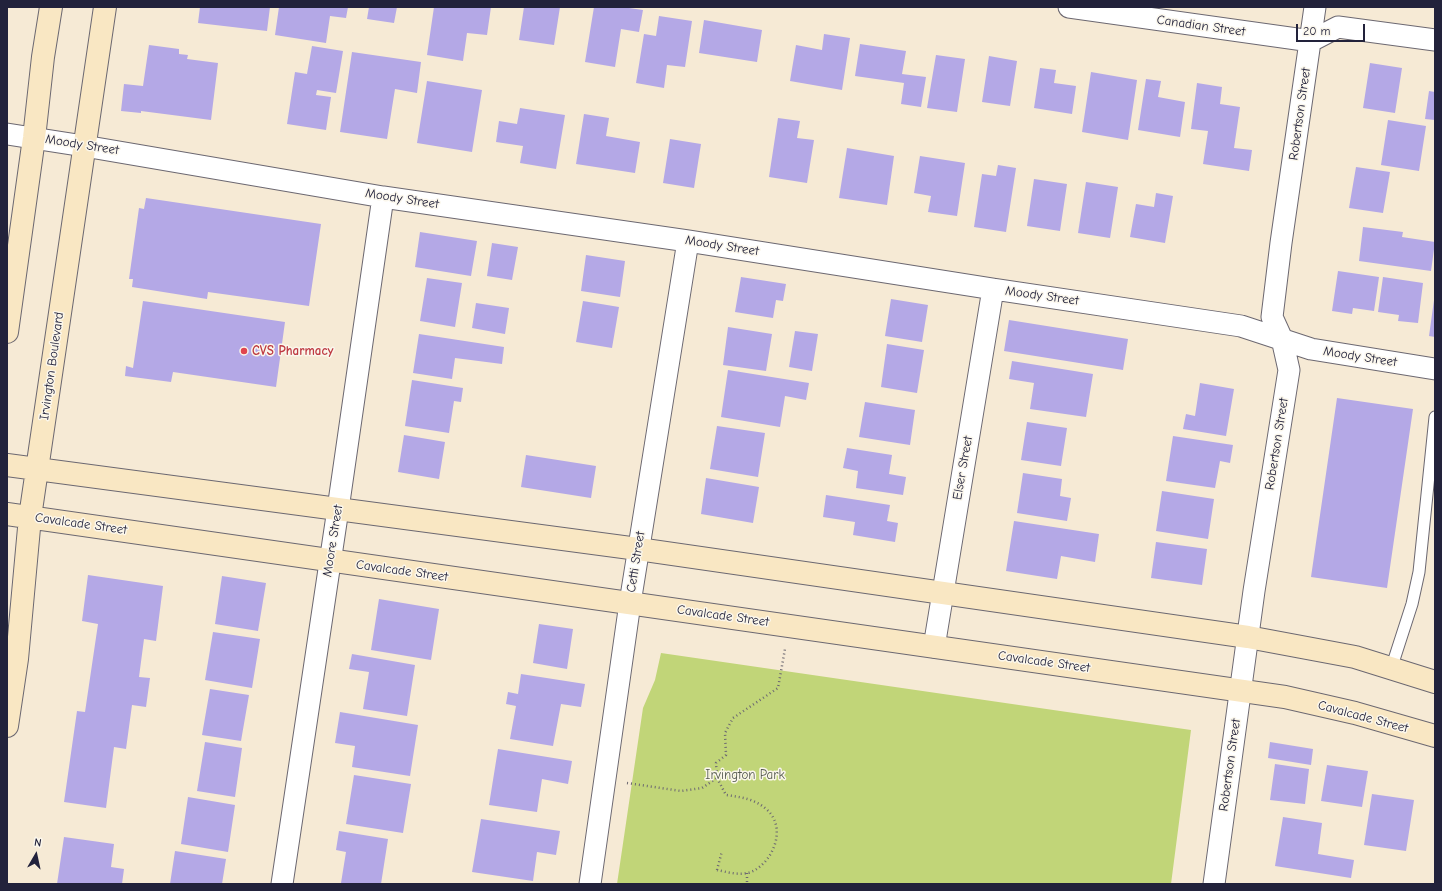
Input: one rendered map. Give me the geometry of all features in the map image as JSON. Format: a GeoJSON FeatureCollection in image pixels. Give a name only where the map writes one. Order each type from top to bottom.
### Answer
{"type":"FeatureCollection","features":[{"type":"Feature","properties":{"kind":"main road"},"geometry":{"type":"LineString","coordinates":[[7,332],[11,278],[34,138],[43,57],[51,7]]}},
{"type":"Feature","properties":{"kind":"main road","name":"Irvington Boulevard"},"geometry":{"type":"LineString","coordinates":[[7,726],[17,659],[30,517],[105,7]]}},
{"type":"Feature","properties":{"kind":"main road"},"geometry":{"type":"LineString","coordinates":[[7,465],[638,549],[1248,637],[1355,657],[1435,682]]}},
{"type":"Feature","properties":{"kind":"main road","name":"Cavalcade Street"},"geometry":{"type":"LineString","coordinates":[[7,514],[1240,690],[1284,697],[1355,713],[1435,736]]}},
{"type":"Feature","properties":{"kind":"street","name":"Canadian Street"},"geometry":{"type":"LineString","coordinates":[[1069,7],[1310,41]]}},
{"type":"Feature","properties":{"kind":"street","name":"Robertson Street"},"geometry":{"type":"LineString","coordinates":[[1214,884],[1240,690],[1289,370],[1282,339],[1272,316],[1315,7]]}},
{"type":"Feature","properties":{"kind":"street"},"geometry":{"type":"LineString","coordinates":[[1310,41],[1338,27],[1435,40]]}},
{"type":"Feature","properties":{"kind":"street","name":"Moody Street"},"geometry":{"type":"LineString","coordinates":[[7,134],[383,197],[688,241],[1241,326],[1311,349],[1435,369]]}},
{"type":"Feature","properties":{"kind":"street","name":"Moore Street"},"geometry":{"type":"LineString","coordinates":[[282,884],[331,560],[383,197]]}},
{"type":"Feature","properties":{"kind":"street","name":"Cetti Street"},"geometry":{"type":"LineString","coordinates":[[590,884],[638,549],[688,241]]}},
{"type":"Feature","properties":{"kind":"street","name":"Elser Street"},"geometry":{"type":"LineString","coordinates":[[934,646],[993,289]]}},
{"type":"Feature","properties":{"kind":"lane"},"geometry":{"type":"LineString","coordinates":[[1392,669],[1412,604],[1419,572],[1435,418]]}},
{"type":"Feature","properties":{"kind":"path"},"geometry":{"type":"LineString","coordinates":[[722,851],[717,870],[736,874],[747,873],[762,866],[771,856],[775,844],[777,829],[774,818],[768,810],[755,802],[746,798],[726,795],[717,778],[716,763],[726,755],[725,733],[733,718],[778,688],[785,648]]}},
{"type":"Feature","properties":{"kind":"path"},"geometry":{"type":"LineString","coordinates":[[604,779],[681,791],[702,788],[717,778]]}},
{"type":"Feature","properties":{"kind":"path"},"geometry":{"type":"LineString","coordinates":[[747,873],[747,884]]}},
{"type":"Feature","properties":{"kind":"green space","name":"Irvington Park"},"geometry":{"type":"Polygon","coordinates":[[[661,653],[1191,730],[1171,884],[617,884],[643,708],[655,680],[661,653]]]}},
{"type":"Feature","properties":{"kind":"building"},"geometry":{"type":"Polygon","coordinates":[[[200,7],[270,7],[267,31],[198,23],[200,7]]]}},
{"type":"Feature","properties":{"kind":"building"},"geometry":{"type":"Polygon","coordinates":[[[279,7],[348,7],[346,18],[330,16],[326,43],[275,35],[279,7]]]}},
{"type":"Feature","properties":{"kind":"building"},"geometry":{"type":"Polygon","coordinates":[[[369,7],[397,7],[394,23],[367,19],[369,7]]]}},
{"type":"Feature","properties":{"kind":"building"},"geometry":{"type":"Polygon","coordinates":[[[434,7],[491,7],[487,35],[467,33],[463,61],[427,55],[434,7]]]}},
{"type":"Feature","properties":{"kind":"building"},"geometry":{"type":"Polygon","coordinates":[[[524,7],[560,7],[554,45],[519,40],[524,7]]]}},
{"type":"Feature","properties":{"kind":"building"},"geometry":{"type":"Polygon","coordinates":[[[594,7],[622,7],[643,10],[639,32],[621,29],[615,67],[585,62],[594,7]]]}},
{"type":"Feature","properties":{"kind":"building"},"geometry":{"type":"Polygon","coordinates":[[[659,16],[692,21],[685,67],[667,65],[664,88],[636,83],[644,34],[656,36],[659,16]]]}},
{"type":"Feature","properties":{"kind":"building"},"geometry":{"type":"Polygon","coordinates":[[[704,20],[762,30],[757,62],[699,53],[704,20]]]}},
{"type":"Feature","properties":{"kind":"building"},"geometry":{"type":"Polygon","coordinates":[[[824,34],[850,38],[842,90],[790,81],[796,45],[822,50],[824,34]]]}},
{"type":"Feature","properties":{"kind":"building"},"geometry":{"type":"Polygon","coordinates":[[[860,44],[906,51],[902,74],[926,77],[921,107],[901,104],[904,83],[855,76],[860,44]]]}},
{"type":"Feature","properties":{"kind":"building"},"geometry":{"type":"Polygon","coordinates":[[[149,45],[179,49],[179,54],[188,55],[187,59],[218,63],[211,120],[141,111],[141,113],[121,111],[124,84],[143,86],[149,45]]]}},
{"type":"Feature","properties":{"kind":"building"},"geometry":{"type":"Polygon","coordinates":[[[312,46],[343,51],[336,93],[317,90],[316,95],[331,97],[326,130],[287,124],[295,72],[307,74],[312,46]]]}},
{"type":"Feature","properties":{"kind":"building"},"geometry":{"type":"Polygon","coordinates":[[[352,52],[421,62],[417,93],[395,89],[387,139],[340,132],[352,52]]]}},
{"type":"Feature","properties":{"kind":"building"},"geometry":{"type":"Polygon","coordinates":[[[936,55],[965,59],[957,112],[927,108],[936,55]]]}},
{"type":"Feature","properties":{"kind":"building"},"geometry":{"type":"Polygon","coordinates":[[[989,56],[1017,61],[1010,106],[982,102],[989,56]]]}},
{"type":"Feature","properties":{"kind":"building"},"geometry":{"type":"Polygon","coordinates":[[[1370,63],[1402,68],[1395,113],[1363,108],[1370,63]]]}},
{"type":"Feature","properties":{"kind":"building"},"geometry":{"type":"Polygon","coordinates":[[[1040,68],[1056,70],[1054,83],[1076,86],[1072,114],[1034,108],[1040,68]]]}},
{"type":"Feature","properties":{"kind":"building"},"geometry":{"type":"Polygon","coordinates":[[[1091,72],[1137,80],[1128,140],[1082,132],[1091,72]]]}},
{"type":"Feature","properties":{"kind":"building"},"geometry":{"type":"Polygon","coordinates":[[[1146,79],[1161,81],[1158,97],[1185,102],[1180,137],[1138,130],[1146,79]]]}},
{"type":"Feature","properties":{"kind":"building"},"geometry":{"type":"Polygon","coordinates":[[[427,81],[482,90],[472,152],[417,143],[427,81]]]}},
{"type":"Feature","properties":{"kind":"building"},"geometry":{"type":"Polygon","coordinates":[[[1197,83],[1222,87],[1220,104],[1240,107],[1234,148],[1252,150],[1249,171],[1203,164],[1208,131],[1191,129],[1197,83]]]}},
{"type":"Feature","properties":{"kind":"building"},"geometry":{"type":"Polygon","coordinates":[[[1429,91],[1435,92],[1435,120],[1425,119],[1429,91]]]}},
{"type":"Feature","properties":{"kind":"building"},"geometry":{"type":"Polygon","coordinates":[[[520,108],[565,115],[556,169],[520,163],[523,146],[496,142],[499,121],[517,124],[520,108]]]}},
{"type":"Feature","properties":{"kind":"building"},"geometry":{"type":"Polygon","coordinates":[[[584,114],[609,118],[606,136],[640,142],[635,173],[576,164],[584,114]]]}},
{"type":"Feature","properties":{"kind":"building"},"geometry":{"type":"Polygon","coordinates":[[[778,118],[800,121],[797,138],[814,140],[807,183],[769,177],[778,118]]]}},
{"type":"Feature","properties":{"kind":"building"},"geometry":{"type":"Polygon","coordinates":[[[1388,120],[1426,126],[1419,171],[1381,165],[1388,120]]]}},
{"type":"Feature","properties":{"kind":"building"},"geometry":{"type":"Polygon","coordinates":[[[670,139],[701,144],[694,188],[663,183],[670,139]]]}},
{"type":"Feature","properties":{"kind":"building"},"geometry":{"type":"Polygon","coordinates":[[[847,148],[894,156],[887,205],[839,198],[847,148]]]}},
{"type":"Feature","properties":{"kind":"building"},"geometry":{"type":"Polygon","coordinates":[[[920,156],[965,163],[957,216],[928,212],[931,196],[914,193],[920,156]]]}},
{"type":"Feature","properties":{"kind":"building"},"geometry":{"type":"Polygon","coordinates":[[[998,165],[1016,168],[1006,232],[974,227],[982,174],[996,176],[998,165]]]}},
{"type":"Feature","properties":{"kind":"building"},"geometry":{"type":"Polygon","coordinates":[[[1356,167],[1390,172],[1383,213],[1349,208],[1356,167]]]}},
{"type":"Feature","properties":{"kind":"building"},"geometry":{"type":"Polygon","coordinates":[[[1034,179],[1067,184],[1060,231],[1027,226],[1034,179]]]}},
{"type":"Feature","properties":{"kind":"building"},"geometry":{"type":"Polygon","coordinates":[[[1086,182],[1118,187],[1110,238],[1078,233],[1086,182]]]}},
{"type":"Feature","properties":{"kind":"building"},"geometry":{"type":"Polygon","coordinates":[[[1156,193],[1173,196],[1165,243],[1130,237],[1136,204],[1154,207],[1156,193]]]}},
{"type":"Feature","properties":{"kind":"building"},"geometry":{"type":"Polygon","coordinates":[[[146,198],[321,224],[309,306],[208,292],[207,299],[132,287],[133,279],[129,279],[139,208],[144,209],[146,198]]]}},
{"type":"Feature","properties":{"kind":"building"},"geometry":{"type":"Polygon","coordinates":[[[1363,227],[1403,232],[1402,237],[1435,242],[1431,271],[1359,261],[1363,227]]]}},
{"type":"Feature","properties":{"kind":"building"},"geometry":{"type":"Polygon","coordinates":[[[420,232],[477,241],[471,276],[415,267],[420,232]]]}},
{"type":"Feature","properties":{"kind":"building"},"geometry":{"type":"Polygon","coordinates":[[[492,243],[518,247],[512,280],[487,276],[492,243]]]}},
{"type":"Feature","properties":{"kind":"building"},"geometry":{"type":"Polygon","coordinates":[[[586,255],[625,261],[620,297],[581,291],[586,255]]]}},
{"type":"Feature","properties":{"kind":"building"},"geometry":{"type":"Polygon","coordinates":[[[1338,271],[1379,277],[1374,311],[1353,308],[1352,314],[1332,311],[1338,271]]]}},
{"type":"Feature","properties":{"kind":"building"},"geometry":{"type":"Polygon","coordinates":[[[741,277],[786,284],[783,301],[776,300],[773,318],[735,312],[741,277]]]}},
{"type":"Feature","properties":{"kind":"building"},"geometry":{"type":"Polygon","coordinates":[[[1383,277],[1423,283],[1418,323],[1398,321],[1399,315],[1378,312],[1383,277]]]}},
{"type":"Feature","properties":{"kind":"building"},"geometry":{"type":"Polygon","coordinates":[[[427,278],[462,283],[455,327],[420,321],[427,278]]]}},
{"type":"Feature","properties":{"kind":"building"},"geometry":{"type":"Polygon","coordinates":[[[891,299],[928,305],[922,342],[885,336],[891,299]]]}},
{"type":"Feature","properties":{"kind":"building"},"geometry":{"type":"Polygon","coordinates":[[[1435,300],[1435,337],[1429,336],[1435,300]]]}},
{"type":"Feature","properties":{"kind":"building"},"geometry":{"type":"Polygon","coordinates":[[[143,301],[285,322],[276,387],[173,372],[171,382],[125,376],[126,366],[133,368],[143,301]]]}},
{"type":"Feature","properties":{"kind":"building"},"geometry":{"type":"Polygon","coordinates":[[[583,301],[619,307],[612,348],[576,342],[583,301]]]}},
{"type":"Feature","properties":{"kind":"building"},"geometry":{"type":"Polygon","coordinates":[[[476,303],[509,308],[505,334],[472,328],[476,303]]]}},
{"type":"Feature","properties":{"kind":"building"},"geometry":{"type":"Polygon","coordinates":[[[1009,320],[1128,339],[1123,370],[1004,351],[1009,320]]]}},
{"type":"Feature","properties":{"kind":"building"},"geometry":{"type":"Polygon","coordinates":[[[728,327],[772,334],[766,371],[723,365],[728,327]]]}},
{"type":"Feature","properties":{"kind":"building"},"geometry":{"type":"Polygon","coordinates":[[[795,331],[818,334],[812,371],[789,367],[795,331]]]}},
{"type":"Feature","properties":{"kind":"building"},"geometry":{"type":"Polygon","coordinates":[[[419,334],[504,347],[502,364],[455,358],[452,379],[413,373],[419,334]]]}},
{"type":"Feature","properties":{"kind":"building"},"geometry":{"type":"Polygon","coordinates":[[[887,344],[924,350],[917,393],[881,387],[887,344]]]}},
{"type":"Feature","properties":{"kind":"building"},"geometry":{"type":"Polygon","coordinates":[[[1012,361],[1093,374],[1086,417],[1030,409],[1034,383],[1009,379],[1012,361]]]}},
{"type":"Feature","properties":{"kind":"building"},"geometry":{"type":"Polygon","coordinates":[[[728,370],[809,383],[806,400],[785,396],[780,427],[721,417],[728,370]]]}},
{"type":"Feature","properties":{"kind":"building"},"geometry":{"type":"Polygon","coordinates":[[[412,380],[463,388],[461,402],[454,401],[449,433],[405,426],[412,380]]]}},
{"type":"Feature","properties":{"kind":"building"},"geometry":{"type":"Polygon","coordinates":[[[1200,383],[1234,389],[1226,436],[1183,429],[1186,414],[1195,416],[1200,383]]]}},
{"type":"Feature","properties":{"kind":"building"},"geometry":{"type":"Polygon","coordinates":[[[1337,398],[1413,409],[1387,588],[1311,577],[1337,398]]]}},
{"type":"Feature","properties":{"kind":"building"},"geometry":{"type":"Polygon","coordinates":[[[865,402],[915,410],[910,445],[859,437],[865,402]]]}},
{"type":"Feature","properties":{"kind":"building"},"geometry":{"type":"Polygon","coordinates":[[[1027,422],[1067,428],[1061,466],[1021,460],[1027,422]]]}},
{"type":"Feature","properties":{"kind":"building"},"geometry":{"type":"Polygon","coordinates":[[[717,426],[765,433],[758,477],[710,469],[717,426]]]}},
{"type":"Feature","properties":{"kind":"building"},"geometry":{"type":"Polygon","coordinates":[[[404,435],[445,442],[439,479],[398,472],[404,435]]]}},
{"type":"Feature","properties":{"kind":"building"},"geometry":{"type":"Polygon","coordinates":[[[1173,436],[1233,445],[1230,463],[1220,461],[1215,488],[1166,481],[1173,436]]]}},
{"type":"Feature","properties":{"kind":"building"},"geometry":{"type":"Polygon","coordinates":[[[847,448],[892,455],[889,474],[906,477],[903,495],[856,488],[858,471],[843,468],[847,448]]]}},
{"type":"Feature","properties":{"kind":"building"},"geometry":{"type":"Polygon","coordinates":[[[526,455],[596,466],[591,498],[521,487],[526,455]]]}},
{"type":"Feature","properties":{"kind":"building"},"geometry":{"type":"Polygon","coordinates":[[[1023,473],[1062,479],[1060,496],[1071,498],[1067,521],[1017,513],[1023,473]]]}},
{"type":"Feature","properties":{"kind":"building"},"geometry":{"type":"Polygon","coordinates":[[[706,478],[759,487],[753,523],[701,514],[706,478]]]}},
{"type":"Feature","properties":{"kind":"building"},"geometry":{"type":"Polygon","coordinates":[[[1162,491],[1214,499],[1208,539],[1156,531],[1162,491]]]}},
{"type":"Feature","properties":{"kind":"building"},"geometry":{"type":"Polygon","coordinates":[[[826,495],[890,505],[887,521],[898,523],[895,542],[853,535],[855,522],[823,517],[826,495]]]}},
{"type":"Feature","properties":{"kind":"building"},"geometry":{"type":"Polygon","coordinates":[[[1014,521],[1099,534],[1095,562],[1061,556],[1057,579],[1006,571],[1014,521]]]}},
{"type":"Feature","properties":{"kind":"building"},"geometry":{"type":"Polygon","coordinates":[[[1156,542],[1207,549],[1202,585],[1151,578],[1156,542]]]}},
{"type":"Feature","properties":{"kind":"building"},"geometry":{"type":"Polygon","coordinates":[[[88,575],[163,586],[156,641],[144,639],[139,677],[150,678],[146,707],[132,705],[126,749],[114,747],[106,808],[64,802],[77,711],[85,712],[98,624],[82,621],[88,575]]]}},
{"type":"Feature","properties":{"kind":"building"},"geometry":{"type":"Polygon","coordinates":[[[222,576],[266,583],[258,631],[215,624],[222,576]]]}},
{"type":"Feature","properties":{"kind":"building"},"geometry":{"type":"Polygon","coordinates":[[[379,599],[439,609],[431,660],[371,650],[379,599]]]}},
{"type":"Feature","properties":{"kind":"building"},"geometry":{"type":"Polygon","coordinates":[[[539,624],[573,629],[567,669],[533,663],[539,624]]]}},
{"type":"Feature","properties":{"kind":"building"},"geometry":{"type":"Polygon","coordinates":[[[213,632],[260,639],[252,688],[205,680],[213,632]]]}},
{"type":"Feature","properties":{"kind":"building"},"geometry":{"type":"Polygon","coordinates":[[[352,654],[415,665],[407,716],[363,709],[369,672],[349,669],[352,654]]]}},
{"type":"Feature","properties":{"kind":"building"},"geometry":{"type":"Polygon","coordinates":[[[521,674],[585,684],[581,707],[561,704],[553,746],[510,739],[516,706],[506,704],[508,692],[518,694],[521,674]]]}},
{"type":"Feature","properties":{"kind":"building"},"geometry":{"type":"Polygon","coordinates":[[[210,689],[249,695],[241,741],[202,735],[210,689]]]}},
{"type":"Feature","properties":{"kind":"building"},"geometry":{"type":"Polygon","coordinates":[[[340,712],[418,725],[410,776],[352,767],[355,746],[335,743],[340,712]]]}},
{"type":"Feature","properties":{"kind":"building"},"geometry":{"type":"Polygon","coordinates":[[[205,742],[242,748],[235,797],[197,791],[205,742]]]}},
{"type":"Feature","properties":{"kind":"building"},"geometry":{"type":"Polygon","coordinates":[[[1270,742],[1313,749],[1311,765],[1268,758],[1270,742]]]}},
{"type":"Feature","properties":{"kind":"building"},"geometry":{"type":"Polygon","coordinates":[[[498,749],[572,761],[568,784],[542,779],[537,812],[489,805],[498,749]]]}},
{"type":"Feature","properties":{"kind":"building"},"geometry":{"type":"Polygon","coordinates":[[[1275,764],[1309,769],[1305,804],[1270,800],[1275,764]]]}},
{"type":"Feature","properties":{"kind":"building"},"geometry":{"type":"Polygon","coordinates":[[[1327,765],[1368,771],[1362,807],[1321,801],[1327,765]]]}},
{"type":"Feature","properties":{"kind":"building"},"geometry":{"type":"Polygon","coordinates":[[[354,775],[411,784],[403,833],[346,824],[354,775]]]}},
{"type":"Feature","properties":{"kind":"building"},"geometry":{"type":"Polygon","coordinates":[[[1372,794],[1414,800],[1406,851],[1364,845],[1372,794]]]}},
{"type":"Feature","properties":{"kind":"building"},"geometry":{"type":"Polygon","coordinates":[[[188,797],[235,805],[228,852],[181,844],[188,797]]]}},
{"type":"Feature","properties":{"kind":"building"},"geometry":{"type":"Polygon","coordinates":[[[1283,817],[1322,823],[1318,854],[1354,860],[1351,878],[1275,866],[1283,817]]]}},
{"type":"Feature","properties":{"kind":"building"},"geometry":{"type":"Polygon","coordinates":[[[481,819],[560,831],[556,855],[537,852],[533,881],[472,872],[481,819]]]}},
{"type":"Feature","properties":{"kind":"building"},"geometry":{"type":"Polygon","coordinates":[[[339,831],[388,839],[381,884],[341,883],[346,852],[336,850],[339,831]]]}},
{"type":"Feature","properties":{"kind":"building"},"geometry":{"type":"Polygon","coordinates":[[[64,837],[114,844],[111,867],[124,869],[122,884],[57,884],[64,837]]]}},
{"type":"Feature","properties":{"kind":"building"},"geometry":{"type":"Polygon","coordinates":[[[175,851],[226,859],[222,884],[170,884],[175,851]]]}},
{"type":"Feature","properties":{"kind":"place","name":"CVS Pharmacy"},"geometry":{"type":"Point","coordinates":[244,351]}}]}
